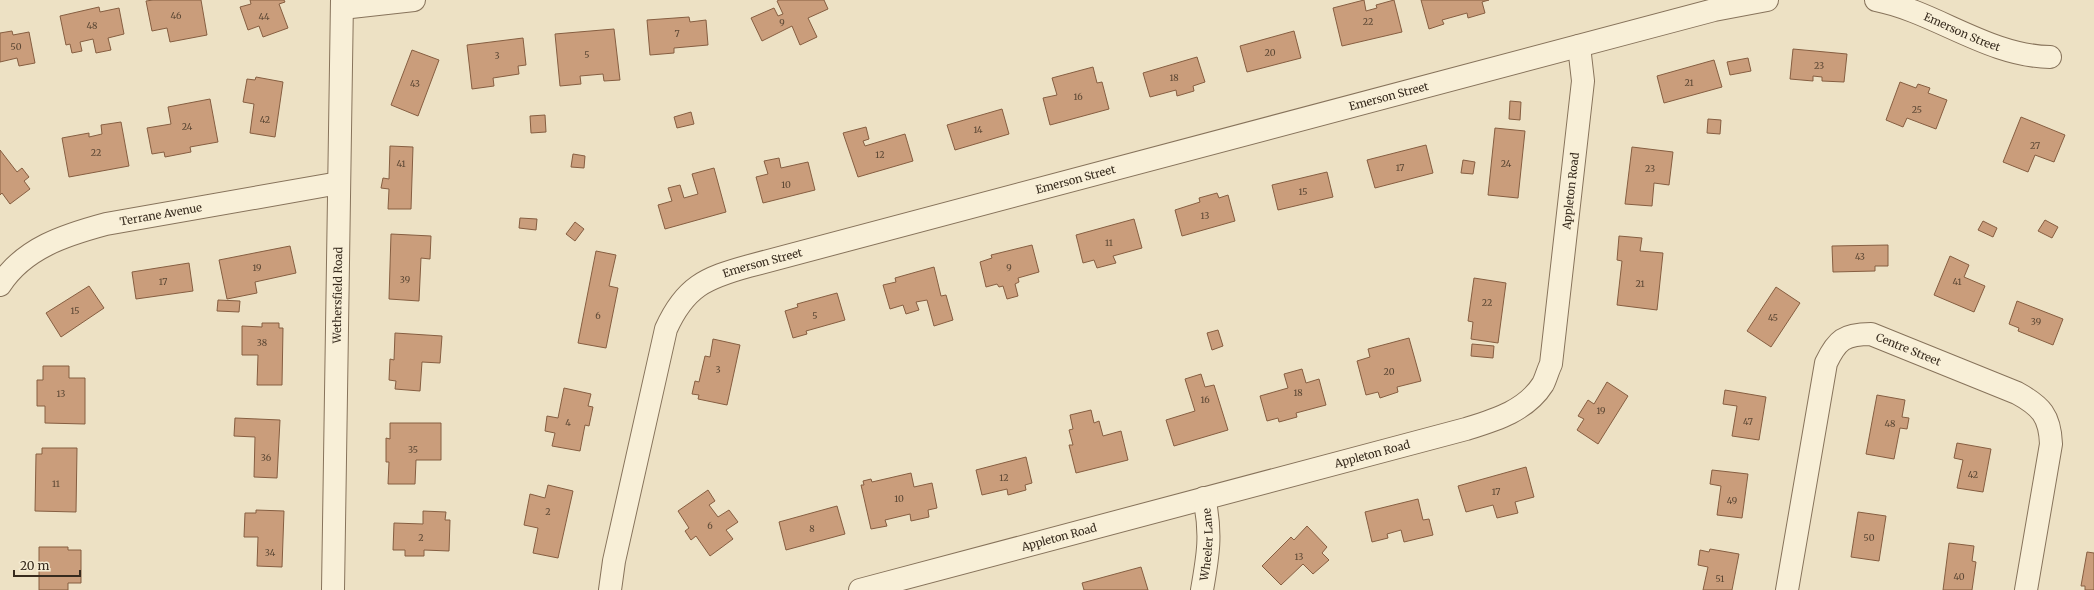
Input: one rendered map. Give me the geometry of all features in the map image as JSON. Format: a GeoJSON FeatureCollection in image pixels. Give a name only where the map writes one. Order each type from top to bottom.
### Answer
{"type":"FeatureCollection","features":[{"type":"Feature","properties":{"kind":"street"},"geometry":{"type":"LineString","coordinates":[[342,4],[414,0]]}},
{"type":"Feature","properties":{"kind":"street","name":"Emerson Street"},"geometry":{"type":"LineString","coordinates":[[610,590],[614,561],[666,329],[676,308],[688,293],[705,282],[725,273],[749,266],[1714,10],[1767,0]]}},
{"type":"Feature","properties":{"kind":"street","name":"Emerson Street"},"geometry":{"type":"LineString","coordinates":[[1883,1],[2001,48],[2034,57],[2050,57]]}},
{"type":"Feature","properties":{"kind":"street","name":"Wethersfield Road"},"geometry":{"type":"LineString","coordinates":[[333,590],[342,4]]}},
{"type":"Feature","properties":{"kind":"street","name":"Appleton Road"},"geometry":{"type":"LineString","coordinates":[[860,590],[1491,422],[1513,412],[1530,399],[1543,384],[1551,364],[1556,334],[1583,81],[1579,46]]}},
{"type":"Feature","properties":{"kind":"street","name":"Terrane Avenue"},"geometry":{"type":"LineString","coordinates":[[0,285],[19,262],[37,248],[81,230],[106,224],[339,183]]}},
{"type":"Feature","properties":{"kind":"street","name":"Centre Street"},"geometry":{"type":"LineString","coordinates":[[1787,590],[1826,364],[1832,350],[1841,339],[1855,334],[1871,334],[2018,393],[2033,402],[2045,414],[2050,430],[2051,444],[2026,590]]}},
{"type":"Feature","properties":{"kind":"street","name":"Wheeler Lane"},"geometry":{"type":"LineString","coordinates":[[1202,590],[1210,548],[1208,516],[1204,498]]}},
{"type":"Feature","properties":{"kind":"building"},"geometry":{"type":"Polygon","coordinates":[[[201,0],[207,35],[170,42],[167,28],[152,31],[146,1],[201,0]]]}},
{"type":"Feature","properties":{"kind":"building"},"geometry":{"type":"Polygon","coordinates":[[[250,0],[284,0],[285,2],[279,4],[288,28],[263,37],[259,26],[248,30],[240,7],[251,4],[250,0]]]}},
{"type":"Feature","properties":{"kind":"building"},"geometry":{"type":"Polygon","coordinates":[[[824,0],[828,9],[808,18],[817,37],[800,45],[792,26],[762,41],[751,18],[774,8],[778,16],[783,14],[777,1],[824,0]]]}},
{"type":"Feature","properties":{"kind":"building"},"geometry":{"type":"Polygon","coordinates":[[[1364,0],[1366,11],[1377,8],[1376,5],[1394,0],[1402,32],[1342,46],[1333,8],[1364,0]]]}},
{"type":"Feature","properties":{"kind":"building"},"geometry":{"type":"Polygon","coordinates":[[[1421,0],[1489,0],[1482,2],[1485,13],[1468,18],[1467,13],[1442,20],[1444,24],[1429,29],[1421,0]]]}},
{"type":"Feature","properties":{"kind":"building"},"geometry":{"type":"Polygon","coordinates":[[[99,7],[100,12],[119,8],[124,34],[108,38],[111,50],[96,53],[93,39],[80,42],[82,51],[72,53],[70,44],[66,45],[60,16],[99,7]]]}},
{"type":"Feature","properties":{"kind":"building"},"geometry":{"type":"Polygon","coordinates":[[[689,17],[690,22],[706,20],[708,45],[674,48],[674,53],[650,55],[647,20],[689,17]]]}},
{"type":"Feature","properties":{"kind":"building"},"geometry":{"type":"Polygon","coordinates":[[[614,29],[620,80],[604,81],[603,74],[580,76],[581,84],[560,86],[555,34],[614,29]]]}},
{"type":"Feature","properties":{"kind":"building"},"geometry":{"type":"Polygon","coordinates":[[[12,31],[13,35],[29,32],[35,63],[19,66],[17,58],[0,62],[0,33],[12,31]]]}},
{"type":"Feature","properties":{"kind":"building"},"geometry":{"type":"Polygon","coordinates":[[[1294,31],[1301,58],[1247,72],[1240,46],[1294,31]]]}},
{"type":"Feature","properties":{"kind":"building"},"geometry":{"type":"Polygon","coordinates":[[[523,38],[526,65],[518,66],[519,74],[493,78],[494,86],[472,89],[467,45],[523,38]]]}},
{"type":"Feature","properties":{"kind":"building"},"geometry":{"type":"Polygon","coordinates":[[[1793,49],[1847,54],[1844,82],[1822,81],[1822,77],[1813,76],[1813,81],[1790,79],[1793,49]]]}},
{"type":"Feature","properties":{"kind":"building"},"geometry":{"type":"Polygon","coordinates":[[[412,50],[439,60],[418,116],[391,105],[412,50]]]}},
{"type":"Feature","properties":{"kind":"building"},"geometry":{"type":"Polygon","coordinates":[[[1197,57],[1205,82],[1193,86],[1194,91],[1177,96],[1176,90],[1150,97],[1143,73],[1197,57]]]}},
{"type":"Feature","properties":{"kind":"building"},"geometry":{"type":"Polygon","coordinates":[[[1748,58],[1751,71],[1730,75],[1727,62],[1748,58]]]}},
{"type":"Feature","properties":{"kind":"building"},"geometry":{"type":"Polygon","coordinates":[[[1714,60],[1722,87],[1664,103],[1657,76],[1714,60]]]}},
{"type":"Feature","properties":{"kind":"building"},"geometry":{"type":"Polygon","coordinates":[[[1093,67],[1097,83],[1102,82],[1109,109],[1050,125],[1043,98],[1057,95],[1052,78],[1093,67]]]}},
{"type":"Feature","properties":{"kind":"building"},"geometry":{"type":"Polygon","coordinates":[[[256,77],[283,82],[275,137],[250,133],[254,104],[243,102],[247,79],[255,80],[256,77]]]}},
{"type":"Feature","properties":{"kind":"building"},"geometry":{"type":"Polygon","coordinates":[[[1900,82],[1916,88],[1918,84],[1930,88],[1928,93],[1947,100],[1936,129],[1907,118],[1903,127],[1886,120],[1900,82]]]}},
{"type":"Feature","properties":{"kind":"building"},"geometry":{"type":"Polygon","coordinates":[[[210,99],[218,142],[190,147],[191,152],[165,157],[164,152],[152,154],[147,128],[171,124],[168,107],[210,99]]]}},
{"type":"Feature","properties":{"kind":"building"},"geometry":{"type":"Polygon","coordinates":[[[1510,101],[1521,102],[1520,120],[1509,119],[1510,101]]]}},
{"type":"Feature","properties":{"kind":"building"},"geometry":{"type":"Polygon","coordinates":[[[1002,109],[1009,134],[955,150],[947,125],[1002,109]]]}},
{"type":"Feature","properties":{"kind":"building"},"geometry":{"type":"Polygon","coordinates":[[[691,112],[694,124],[677,128],[674,117],[691,112]]]}},
{"type":"Feature","properties":{"kind":"building"},"geometry":{"type":"Polygon","coordinates":[[[545,115],[546,132],[531,133],[530,116],[545,115]]]}},
{"type":"Feature","properties":{"kind":"building"},"geometry":{"type":"Polygon","coordinates":[[[2021,117],[2065,135],[2054,162],[2035,155],[2028,172],[2003,162],[2021,117]]]}},
{"type":"Feature","properties":{"kind":"building"},"geometry":{"type":"Polygon","coordinates":[[[1708,119],[1721,120],[1720,134],[1707,133],[1708,119]]]}},
{"type":"Feature","properties":{"kind":"building"},"geometry":{"type":"Polygon","coordinates":[[[121,122],[129,166],[69,177],[62,138],[89,133],[89,137],[102,134],[101,125],[121,122]]]}},
{"type":"Feature","properties":{"kind":"building"},"geometry":{"type":"Polygon","coordinates":[[[866,127],[869,139],[863,141],[865,146],[905,134],[913,161],[858,177],[843,133],[866,127]]]}},
{"type":"Feature","properties":{"kind":"building"},"geometry":{"type":"Polygon","coordinates":[[[1495,128],[1525,131],[1518,198],[1488,195],[1495,128]]]}},
{"type":"Feature","properties":{"kind":"building"},"geometry":{"type":"Polygon","coordinates":[[[1426,145],[1433,173],[1375,188],[1367,160],[1426,145]]]}},
{"type":"Feature","properties":{"kind":"building"},"geometry":{"type":"Polygon","coordinates":[[[390,146],[413,147],[411,209],[388,209],[389,189],[381,188],[383,178],[389,179],[390,146]]]}},
{"type":"Feature","properties":{"kind":"building"},"geometry":{"type":"Polygon","coordinates":[[[1632,147],[1673,152],[1669,185],[1654,183],[1652,206],[1625,204],[1632,147]]]}},
{"type":"Feature","properties":{"kind":"building"},"geometry":{"type":"Polygon","coordinates":[[[0,150],[17,172],[22,168],[29,177],[24,181],[30,189],[10,204],[2,193],[0,195],[0,150]]]}},
{"type":"Feature","properties":{"kind":"building"},"geometry":{"type":"Polygon","coordinates":[[[573,154],[585,156],[584,168],[571,167],[573,154]]]}},
{"type":"Feature","properties":{"kind":"building"},"geometry":{"type":"Polygon","coordinates":[[[779,158],[781,168],[808,162],[815,190],[763,203],[756,177],[768,174],[764,161],[779,158]]]}},
{"type":"Feature","properties":{"kind":"building"},"geometry":{"type":"Polygon","coordinates":[[[1463,160],[1475,162],[1473,174],[1461,173],[1463,160]]]}},
{"type":"Feature","properties":{"kind":"building"},"geometry":{"type":"Polygon","coordinates":[[[714,168],[726,212],[665,229],[658,205],[672,201],[668,188],[680,185],[684,198],[698,194],[692,174],[714,168]]]}},
{"type":"Feature","properties":{"kind":"building"},"geometry":{"type":"Polygon","coordinates":[[[1327,172],[1333,197],[1278,210],[1272,185],[1327,172]]]}},
{"type":"Feature","properties":{"kind":"building"},"geometry":{"type":"Polygon","coordinates":[[[1217,193],[1219,198],[1228,195],[1235,221],[1182,236],[1175,210],[1200,202],[1199,198],[1217,193]]]}},
{"type":"Feature","properties":{"kind":"building"},"geometry":{"type":"Polygon","coordinates":[[[520,218],[537,219],[536,230],[519,228],[520,218]]]}},
{"type":"Feature","properties":{"kind":"building"},"geometry":{"type":"Polygon","coordinates":[[[1134,219],[1142,248],[1113,256],[1116,263],[1097,268],[1094,260],[1083,263],[1076,235],[1134,219]]]}},
{"type":"Feature","properties":{"kind":"building"},"geometry":{"type":"Polygon","coordinates":[[[2045,220],[2058,227],[2052,238],[2038,231],[2045,220]]]}},
{"type":"Feature","properties":{"kind":"building"},"geometry":{"type":"Polygon","coordinates":[[[1983,221],[1997,228],[1993,237],[1978,230],[1983,221]]]}},
{"type":"Feature","properties":{"kind":"building"},"geometry":{"type":"Polygon","coordinates":[[[575,222],[584,229],[575,241],[566,234],[575,222]]]}},
{"type":"Feature","properties":{"kind":"building"},"geometry":{"type":"Polygon","coordinates":[[[391,234],[431,236],[430,259],[421,258],[419,301],[389,299],[391,234]]]}},
{"type":"Feature","properties":{"kind":"building"},"geometry":{"type":"Polygon","coordinates":[[[1619,236],[1642,238],[1640,251],[1663,253],[1657,310],[1617,305],[1622,261],[1617,260],[1619,236]]]}},
{"type":"Feature","properties":{"kind":"building"},"geometry":{"type":"Polygon","coordinates":[[[1032,245],[1039,272],[1018,278],[1019,282],[1015,284],[1018,296],[1007,299],[1003,286],[999,287],[997,284],[986,287],[980,262],[992,258],[991,255],[1032,245]]]}},
{"type":"Feature","properties":{"kind":"building"},"geometry":{"type":"Polygon","coordinates":[[[1888,245],[1888,266],[1875,266],[1875,271],[1833,272],[1832,246],[1888,245]]]}},
{"type":"Feature","properties":{"kind":"building"},"geometry":{"type":"Polygon","coordinates":[[[290,246],[296,273],[255,282],[257,293],[227,299],[219,260],[290,246]]]}},
{"type":"Feature","properties":{"kind":"building"},"geometry":{"type":"Polygon","coordinates":[[[596,251],[616,255],[609,286],[618,288],[606,348],[578,343],[596,251]]]}},
{"type":"Feature","properties":{"kind":"building"},"geometry":{"type":"Polygon","coordinates":[[[1950,256],[1969,265],[1964,277],[1985,286],[1974,312],[1934,295],[1950,256]]]}},
{"type":"Feature","properties":{"kind":"building"},"geometry":{"type":"Polygon","coordinates":[[[189,263],[193,291],[136,299],[132,272],[189,263]]]}},
{"type":"Feature","properties":{"kind":"building"},"geometry":{"type":"Polygon","coordinates":[[[934,267],[941,296],[946,295],[953,320],[934,326],[927,300],[916,302],[919,310],[906,314],[903,305],[890,309],[883,285],[896,282],[895,278],[934,267]]]}},
{"type":"Feature","properties":{"kind":"building"},"geometry":{"type":"Polygon","coordinates":[[[1474,278],[1506,283],[1498,343],[1471,339],[1473,322],[1468,321],[1474,278]]]}},
{"type":"Feature","properties":{"kind":"building"},"geometry":{"type":"Polygon","coordinates":[[[89,286],[104,308],[61,337],[46,313],[89,286]]]}},
{"type":"Feature","properties":{"kind":"building"},"geometry":{"type":"Polygon","coordinates":[[[1776,287],[1800,303],[1771,347],[1747,331],[1776,287]]]}},
{"type":"Feature","properties":{"kind":"building"},"geometry":{"type":"Polygon","coordinates":[[[837,293],[845,320],[806,331],[807,334],[793,338],[785,311],[798,307],[797,304],[837,293]]]}},
{"type":"Feature","properties":{"kind":"building"},"geometry":{"type":"Polygon","coordinates":[[[218,300],[240,301],[239,312],[217,311],[218,300]]]}},
{"type":"Feature","properties":{"kind":"building"},"geometry":{"type":"Polygon","coordinates":[[[2017,301],[2063,319],[2053,345],[2018,331],[2019,328],[2009,324],[2017,301]]]}},
{"type":"Feature","properties":{"kind":"building"},"geometry":{"type":"Polygon","coordinates":[[[262,323],[279,323],[279,328],[283,328],[282,385],[257,385],[258,355],[242,355],[242,326],[262,327],[262,323]]]}},
{"type":"Feature","properties":{"kind":"building"},"geometry":{"type":"Polygon","coordinates":[[[1218,330],[1223,346],[1212,350],[1207,333],[1218,330]]]}},
{"type":"Feature","properties":{"kind":"building"},"geometry":{"type":"Polygon","coordinates":[[[395,333],[442,336],[440,363],[422,362],[420,391],[395,389],[396,381],[389,380],[390,359],[394,360],[395,333]]]}},
{"type":"Feature","properties":{"kind":"building"},"geometry":{"type":"Polygon","coordinates":[[[1409,338],[1421,381],[1397,387],[1398,392],[1380,398],[1378,392],[1366,395],[1357,361],[1370,357],[1368,349],[1409,338]]]}},
{"type":"Feature","properties":{"kind":"building"},"geometry":{"type":"Polygon","coordinates":[[[713,339],[740,345],[727,405],[698,399],[699,395],[692,394],[695,381],[699,382],[705,356],[710,357],[713,339]]]}},
{"type":"Feature","properties":{"kind":"building"},"geometry":{"type":"Polygon","coordinates":[[[1472,344],[1494,346],[1493,358],[1471,356],[1472,344]]]}},
{"type":"Feature","properties":{"kind":"building"},"geometry":{"type":"Polygon","coordinates":[[[43,366],[69,366],[69,378],[85,378],[85,424],[45,423],[45,406],[37,406],[37,380],[43,380],[43,366]]]}},
{"type":"Feature","properties":{"kind":"building"},"geometry":{"type":"Polygon","coordinates":[[[1302,369],[1306,383],[1319,379],[1326,405],[1296,413],[1297,417],[1279,422],[1278,418],[1267,421],[1260,396],[1288,388],[1284,374],[1302,369]]]}},
{"type":"Feature","properties":{"kind":"building"},"geometry":{"type":"Polygon","coordinates":[[[1201,374],[1205,387],[1214,385],[1228,430],[1174,446],[1166,420],[1195,411],[1185,379],[1201,374]]]}},
{"type":"Feature","properties":{"kind":"building"},"geometry":{"type":"Polygon","coordinates":[[[1607,382],[1628,396],[1598,444],[1577,430],[1584,419],[1578,416],[1588,400],[1594,404],[1607,382]]]}},
{"type":"Feature","properties":{"kind":"building"},"geometry":{"type":"Polygon","coordinates":[[[564,388],[591,394],[588,406],[593,407],[589,426],[585,425],[580,451],[552,446],[555,433],[545,431],[547,416],[558,418],[564,388]]]}},
{"type":"Feature","properties":{"kind":"building"},"geometry":{"type":"Polygon","coordinates":[[[1725,390],[1766,397],[1759,440],[1732,436],[1737,406],[1723,404],[1725,390]]]}},
{"type":"Feature","properties":{"kind":"building"},"geometry":{"type":"Polygon","coordinates":[[[1877,395],[1905,400],[1902,417],[1909,418],[1907,429],[1900,428],[1894,459],[1866,454],[1877,395]]]}},
{"type":"Feature","properties":{"kind":"building"},"geometry":{"type":"Polygon","coordinates":[[[1091,410],[1094,423],[1099,421],[1103,436],[1121,431],[1128,460],[1076,473],[1069,445],[1073,445],[1069,430],[1073,429],[1070,415],[1091,410]]]}},
{"type":"Feature","properties":{"kind":"building"},"geometry":{"type":"Polygon","coordinates":[[[235,418],[280,420],[277,478],[254,477],[255,437],[234,436],[235,418]]]}},
{"type":"Feature","properties":{"kind":"building"},"geometry":{"type":"Polygon","coordinates":[[[390,423],[441,423],[441,460],[416,460],[415,484],[388,484],[389,462],[386,462],[386,438],[390,439],[390,423]]]}},
{"type":"Feature","properties":{"kind":"building"},"geometry":{"type":"Polygon","coordinates":[[[1957,443],[1991,449],[1983,492],[1957,488],[1963,460],[1954,458],[1957,443]]]}},
{"type":"Feature","properties":{"kind":"building"},"geometry":{"type":"Polygon","coordinates":[[[42,448],[77,448],[76,512],[35,511],[36,454],[42,454],[42,448]]]}},
{"type":"Feature","properties":{"kind":"building"},"geometry":{"type":"Polygon","coordinates":[[[1026,457],[1032,483],[1025,485],[1026,490],[1008,495],[1007,489],[982,495],[976,470],[1026,457]]]}},
{"type":"Feature","properties":{"kind":"building"},"geometry":{"type":"Polygon","coordinates":[[[1526,467],[1534,497],[1515,502],[1518,513],[1497,518],[1493,505],[1466,512],[1458,486],[1526,467]]]}},
{"type":"Feature","properties":{"kind":"building"},"geometry":{"type":"Polygon","coordinates":[[[1712,470],[1748,474],[1742,518],[1717,515],[1721,486],[1710,484],[1712,470]]]}},
{"type":"Feature","properties":{"kind":"building"},"geometry":{"type":"Polygon","coordinates":[[[911,473],[914,487],[932,483],[937,508],[928,510],[929,517],[911,521],[910,514],[885,520],[887,526],[871,529],[861,485],[864,485],[863,481],[871,479],[872,482],[911,473]]]}},
{"type":"Feature","properties":{"kind":"building"},"geometry":{"type":"Polygon","coordinates":[[[548,485],[573,491],[558,558],[533,553],[538,528],[524,525],[530,494],[545,498],[548,485]]]}},
{"type":"Feature","properties":{"kind":"building"},"geometry":{"type":"Polygon","coordinates":[[[708,490],[715,501],[709,505],[718,517],[729,510],[738,522],[726,530],[733,539],[710,556],[696,536],[691,540],[685,531],[689,528],[678,511],[708,490]]]}},
{"type":"Feature","properties":{"kind":"building"},"geometry":{"type":"Polygon","coordinates":[[[1418,499],[1423,520],[1429,519],[1433,535],[1404,542],[1401,530],[1387,534],[1388,538],[1372,542],[1365,512],[1418,499]]]}},
{"type":"Feature","properties":{"kind":"building"},"geometry":{"type":"Polygon","coordinates":[[[837,506],[845,534],[786,550],[779,522],[837,506]]]}},
{"type":"Feature","properties":{"kind":"building"},"geometry":{"type":"Polygon","coordinates":[[[256,510],[284,511],[282,567],[257,566],[258,537],[244,537],[245,513],[256,513],[256,510]]]}},
{"type":"Feature","properties":{"kind":"building"},"geometry":{"type":"Polygon","coordinates":[[[423,511],[446,512],[445,520],[450,520],[449,551],[424,550],[424,556],[405,556],[405,550],[393,550],[394,523],[423,524],[423,511]]]}},
{"type":"Feature","properties":{"kind":"building"},"geometry":{"type":"Polygon","coordinates":[[[1858,512],[1886,516],[1879,561],[1851,557],[1858,512]]]}},
{"type":"Feature","properties":{"kind":"building"},"geometry":{"type":"Polygon","coordinates":[[[1307,526],[1327,547],[1322,553],[1329,560],[1313,574],[1303,564],[1281,585],[1262,566],[1291,537],[1294,540],[1307,526]]]}},
{"type":"Feature","properties":{"kind":"building"},"geometry":{"type":"Polygon","coordinates":[[[1949,543],[1974,546],[1972,561],[1976,562],[1972,590],[1943,590],[1949,543]]]}},
{"type":"Feature","properties":{"kind":"building"},"geometry":{"type":"Polygon","coordinates":[[[39,547],[68,547],[68,550],[81,550],[81,583],[68,583],[68,590],[39,590],[39,547]]]}},
{"type":"Feature","properties":{"kind":"building"},"geometry":{"type":"Polygon","coordinates":[[[1710,549],[1739,554],[1732,590],[1703,590],[1708,567],[1698,565],[1700,550],[1709,552],[1710,549]]]}},
{"type":"Feature","properties":{"kind":"building"},"geometry":{"type":"Polygon","coordinates":[[[2087,552],[2094,553],[2094,590],[2085,590],[2085,586],[2081,586],[2087,552]]]}},
{"type":"Feature","properties":{"kind":"building"},"geometry":{"type":"Polygon","coordinates":[[[1141,567],[1148,590],[1084,590],[1082,583],[1141,567]]]}}]}
